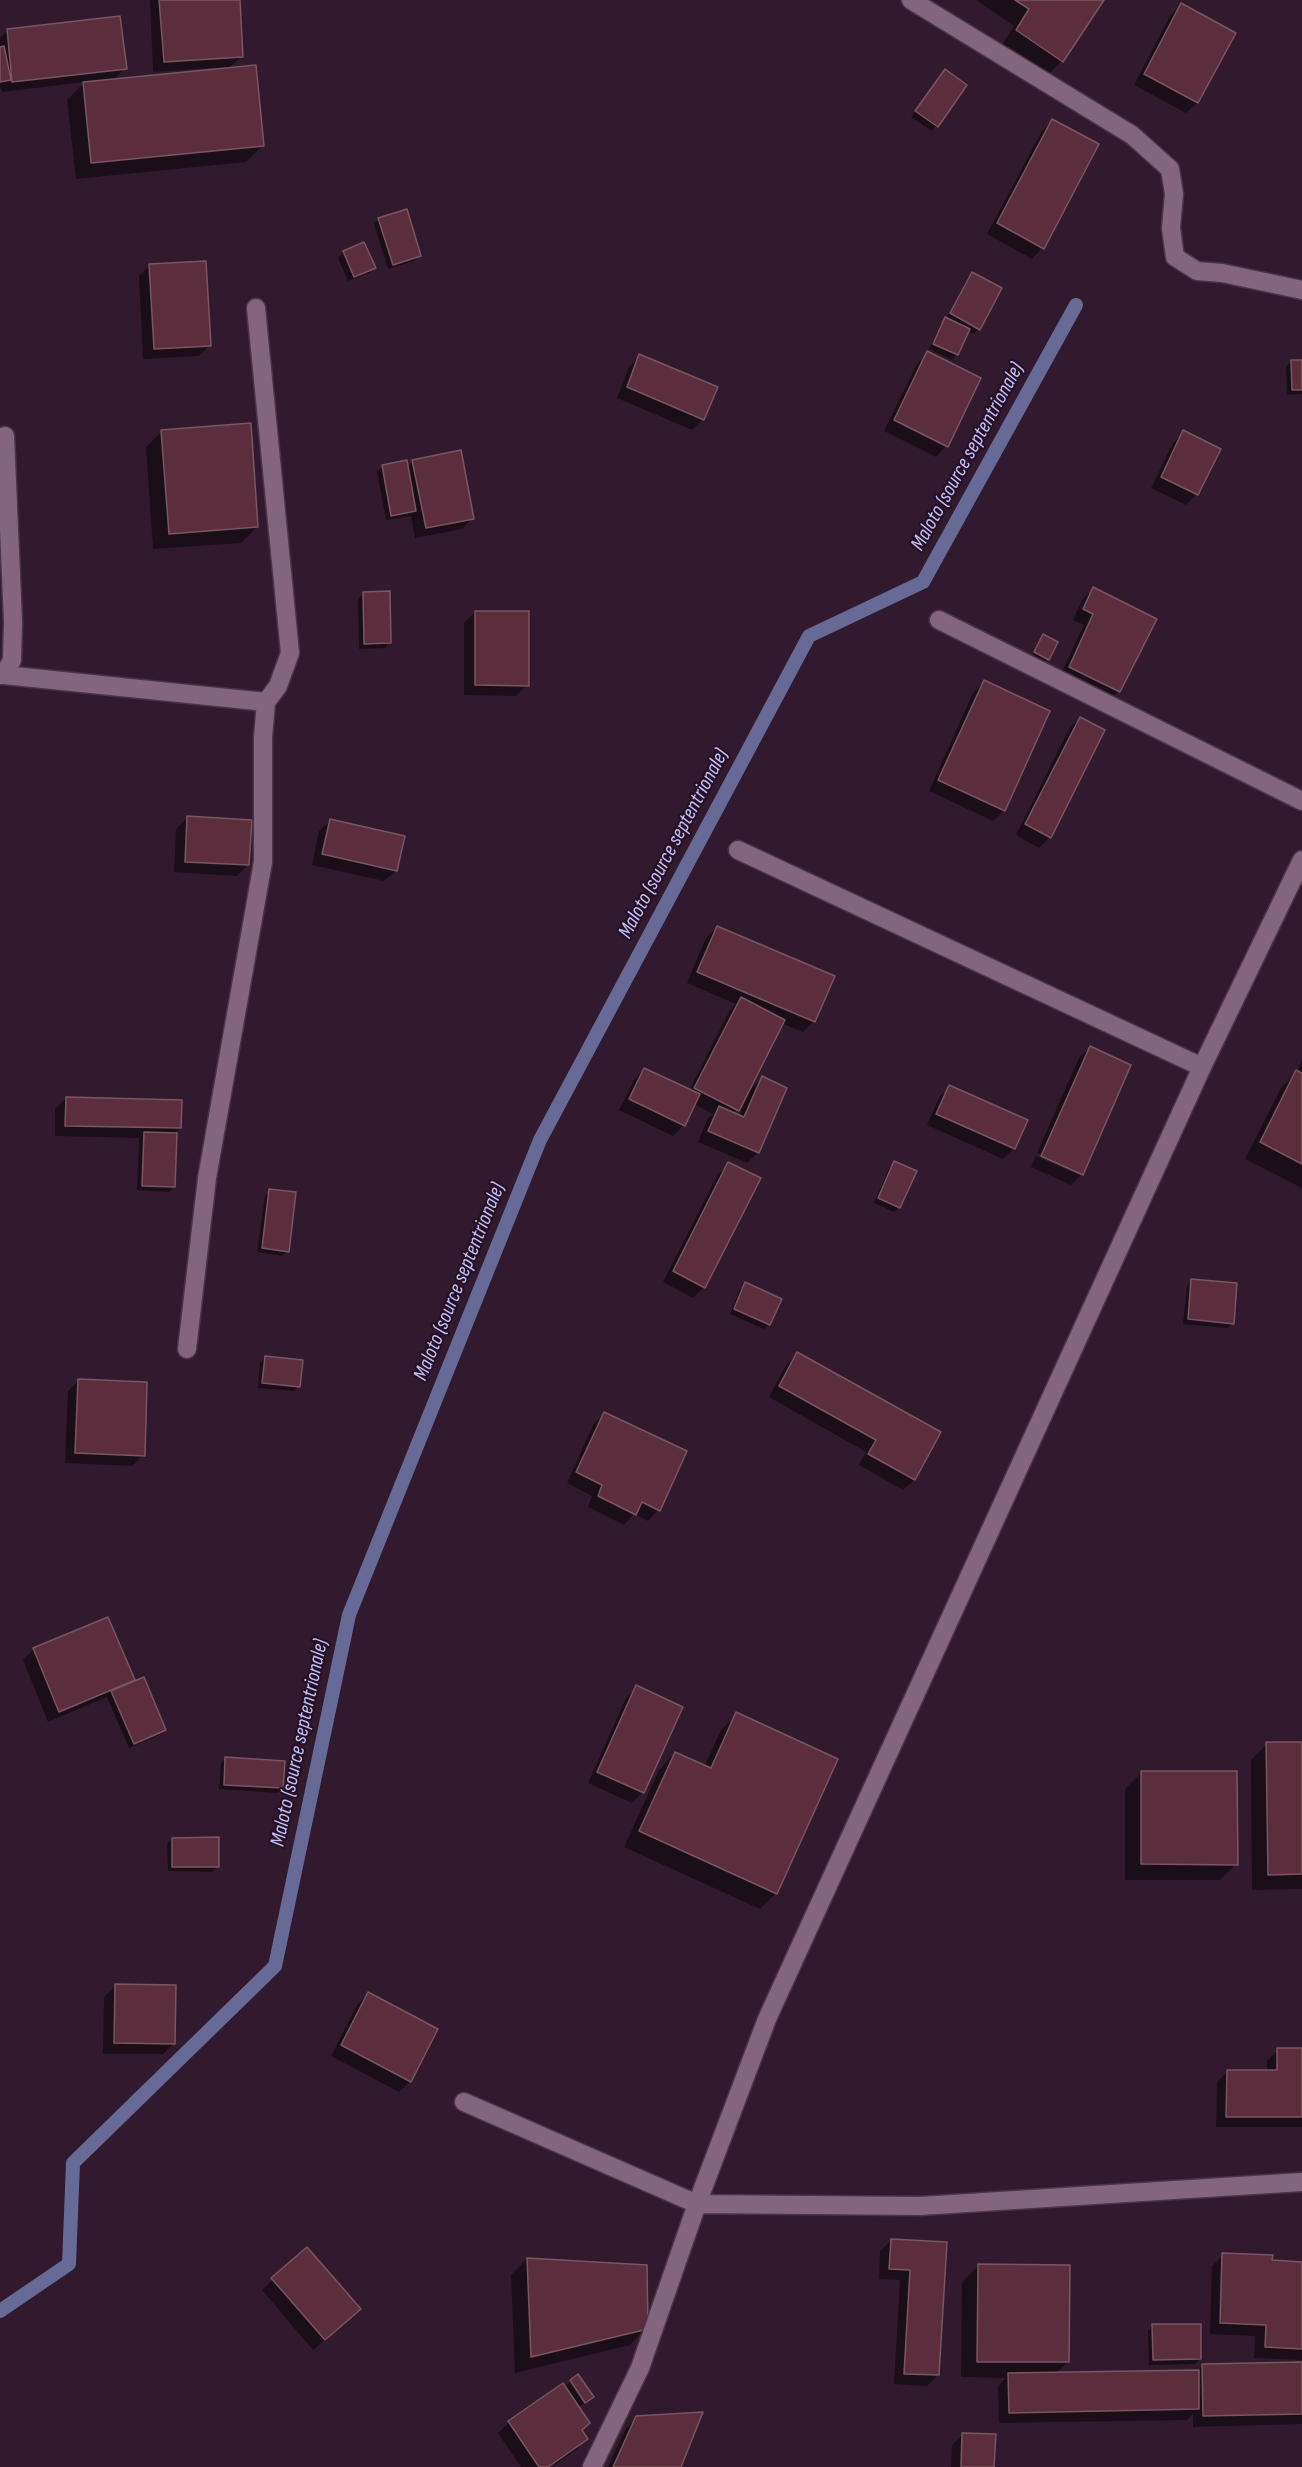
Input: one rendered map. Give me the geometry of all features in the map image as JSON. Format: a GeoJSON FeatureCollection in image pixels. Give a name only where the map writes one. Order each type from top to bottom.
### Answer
{"type":"FeatureCollection","features":[{"type":"Feature","properties":{"kind":"street"},"geometry":{"type":"LineString","coordinates":[[911,0],[1132,135],[1156,155],[1170,169],[1174,194],[1171,228],[1175,257],[1197,271],[1222,273],[1302,290]]}},
{"type":"Feature","properties":{"kind":"street"},"geometry":{"type":"LineString","coordinates":[[187,1349],[207,1178],[263,862],[263,737],[266,702],[278,686],[290,652],[256,308]]}},
{"type":"Feature","properties":{"kind":"street"},"geometry":{"type":"LineString","coordinates":[[5,436],[13,622],[12,660],[2,675],[266,702]]}},
{"type":"Feature","properties":{"kind":"street"},"geometry":{"type":"LineString","coordinates":[[939,620],[1302,801]]}},
{"type":"Feature","properties":{"kind":"street"},"geometry":{"type":"LineString","coordinates":[[738,850],[1202,1067]]}},
{"type":"Feature","properties":{"kind":"street"},"geometry":{"type":"LineString","coordinates":[[592,2467],[640,2368],[697,2204],[767,2019],[1202,1067],[1302,860]]}},
{"type":"Feature","properties":{"kind":"street"},"geometry":{"type":"LineString","coordinates":[[464,2102],[697,2204],[920,2206],[1302,2182]]}},
{"type":"Feature","properties":{"kind":"building"},"geometry":{"type":"Polygon","coordinates":[[[159,0],[240,0],[243,57],[164,62],[159,0]]]}},
{"type":"Feature","properties":{"kind":"building"},"geometry":{"type":"Polygon","coordinates":[[[1015,0],[1104,0],[1063,62],[1016,30],[1029,9],[1015,0]]]}},
{"type":"Feature","properties":{"kind":"building"},"geometry":{"type":"Polygon","coordinates":[[[1181,3],[1236,33],[1198,103],[1144,74],[1181,3]]]}},
{"type":"Feature","properties":{"kind":"building"},"geometry":{"type":"Polygon","coordinates":[[[120,16],[127,69],[12,82],[7,29],[120,16]]]}},
{"type":"Feature","properties":{"kind":"building"},"geometry":{"type":"Polygon","coordinates":[[[4,46],[11,80],[0,82],[0,47],[4,46]]]}},
{"type":"Feature","properties":{"kind":"building"},"geometry":{"type":"Polygon","coordinates":[[[256,65],[264,146],[91,163],[83,82],[256,65]]]}},
{"type":"Feature","properties":{"kind":"building"},"geometry":{"type":"Polygon","coordinates":[[[945,69],[967,85],[938,127],[915,111],[945,69]]]}},
{"type":"Feature","properties":{"kind":"building"},"geometry":{"type":"Polygon","coordinates":[[[1052,119],[1099,144],[1044,249],[997,223],[1052,119]]]}},
{"type":"Feature","properties":{"kind":"building"},"geometry":{"type":"Polygon","coordinates":[[[407,209],[421,256],[393,265],[378,218],[407,209]]]}},
{"type":"Feature","properties":{"kind":"building"},"geometry":{"type":"Polygon","coordinates":[[[364,242],[376,268],[354,277],[343,251],[364,242]]]}},
{"type":"Feature","properties":{"kind":"building"},"geometry":{"type":"Polygon","coordinates":[[[206,261],[211,346],[154,349],[149,264],[206,261]]]}},
{"type":"Feature","properties":{"kind":"building"},"geometry":{"type":"Polygon","coordinates":[[[972,272],[1002,288],[980,330],[950,313],[972,272]]]}},
{"type":"Feature","properties":{"kind":"building"},"geometry":{"type":"Polygon","coordinates":[[[945,317],[970,329],[958,355],[933,344],[945,317]]]}},
{"type":"Feature","properties":{"kind":"building"},"geometry":{"type":"Polygon","coordinates":[[[927,351],[981,378],[948,447],[894,420],[927,351]]]}},
{"type":"Feature","properties":{"kind":"building"},"geometry":{"type":"Polygon","coordinates":[[[639,354],[718,387],[704,420],[627,387],[639,354]]]}},
{"type":"Feature","properties":{"kind":"building"},"geometry":{"type":"Polygon","coordinates":[[[1291,360],[1302,360],[1302,390],[1292,390],[1291,360]]]}},
{"type":"Feature","properties":{"kind":"building"},"geometry":{"type":"Polygon","coordinates":[[[251,423],[258,527],[169,534],[161,430],[251,423]]]}},
{"type":"Feature","properties":{"kind":"building"},"geometry":{"type":"Polygon","coordinates":[[[1183,430],[1221,449],[1198,495],[1161,477],[1183,430]]]}},
{"type":"Feature","properties":{"kind":"building"},"geometry":{"type":"Polygon","coordinates":[[[461,450],[474,519],[426,528],[412,460],[461,450]]]}},
{"type":"Feature","properties":{"kind":"building"},"geometry":{"type":"Polygon","coordinates":[[[407,460],[416,511],[391,516],[382,465],[407,460]]]}},
{"type":"Feature","properties":{"kind":"building"},"geometry":{"type":"Polygon","coordinates":[[[1093,587],[1157,619],[1120,692],[1069,667],[1093,614],[1083,609],[1093,587]]]}},
{"type":"Feature","properties":{"kind":"building"},"geometry":{"type":"Polygon","coordinates":[[[390,591],[391,643],[364,644],[363,592],[390,591]]]}},
{"type":"Feature","properties":{"kind":"building"},"geometry":{"type":"Polygon","coordinates":[[[475,611],[529,611],[529,686],[475,685],[475,611]]]}},
{"type":"Feature","properties":{"kind":"building"},"geometry":{"type":"Polygon","coordinates":[[[1043,634],[1058,642],[1049,660],[1034,652],[1043,634]]]}},
{"type":"Feature","properties":{"kind":"building"},"geometry":{"type":"Polygon","coordinates":[[[984,680],[1050,711],[1005,811],[938,780],[984,680]]]}},
{"type":"Feature","properties":{"kind":"building"},"geometry":{"type":"Polygon","coordinates":[[[1080,717],[1105,730],[1051,838],[1025,824],[1080,717]]]}},
{"type":"Feature","properties":{"kind":"building"},"geometry":{"type":"Polygon","coordinates":[[[187,816],[252,820],[249,865],[185,862],[187,816]]]}},
{"type":"Feature","properties":{"kind":"building"},"geometry":{"type":"Polygon","coordinates":[[[330,819],[405,836],[397,871],[322,854],[330,819]]]}},
{"type":"Feature","properties":{"kind":"building"},"geometry":{"type":"Polygon","coordinates":[[[717,926],[835,976],[815,1022],[697,972],[717,926]]]}},
{"type":"Feature","properties":{"kind":"building"},"geometry":{"type":"Polygon","coordinates":[[[741,997],[785,1020],[739,1111],[694,1088],[741,997]]]}},
{"type":"Feature","properties":{"kind":"building"},"geometry":{"type":"Polygon","coordinates":[[[1090,1046],[1131,1065],[1083,1175],[1041,1156],[1090,1046]]]}},
{"type":"Feature","properties":{"kind":"building"},"geometry":{"type":"Polygon","coordinates":[[[644,1068],[700,1094],[685,1126],[629,1099],[644,1068]]]}},
{"type":"Feature","properties":{"kind":"building"},"geometry":{"type":"Polygon","coordinates":[[[1296,1070],[1302,1073],[1302,1164],[1260,1142],[1296,1070]]]}},
{"type":"Feature","properties":{"kind":"building"},"geometry":{"type":"Polygon","coordinates":[[[762,1076],[787,1088],[759,1153],[708,1131],[719,1106],[744,1117],[762,1076]]]}},
{"type":"Feature","properties":{"kind":"building"},"geometry":{"type":"Polygon","coordinates":[[[949,1085],[1028,1120],[1015,1149],[936,1114],[949,1085]]]}},
{"type":"Feature","properties":{"kind":"building"},"geometry":{"type":"Polygon","coordinates":[[[66,1097],[182,1100],[181,1128],[65,1126],[66,1097]]]}},
{"type":"Feature","properties":{"kind":"building"},"geometry":{"type":"Polygon","coordinates":[[[144,1132],[177,1133],[175,1187],[142,1186],[144,1132]]]}},
{"type":"Feature","properties":{"kind":"building"},"geometry":{"type":"Polygon","coordinates":[[[894,1161],[917,1171],[900,1208],[878,1198],[894,1161]]]}},
{"type":"Feature","properties":{"kind":"building"},"geometry":{"type":"Polygon","coordinates":[[[728,1162],[761,1178],[705,1288],[673,1271],[728,1162]]]}},
{"type":"Feature","properties":{"kind":"building"},"geometry":{"type":"Polygon","coordinates":[[[269,1189],[296,1192],[289,1252],[262,1248],[269,1189]]]}},
{"type":"Feature","properties":{"kind":"building"},"geometry":{"type":"Polygon","coordinates":[[[1191,1279],[1237,1283],[1234,1324],[1188,1319],[1191,1279]]]}},
{"type":"Feature","properties":{"kind":"building"},"geometry":{"type":"Polygon","coordinates":[[[745,1282],[782,1299],[770,1325],[734,1309],[745,1282]]]}},
{"type":"Feature","properties":{"kind":"building"},"geometry":{"type":"Polygon","coordinates":[[[797,1352],[941,1432],[915,1480],[868,1454],[876,1440],[779,1386],[797,1352]]]}},
{"type":"Feature","properties":{"kind":"building"},"geometry":{"type":"Polygon","coordinates":[[[265,1356],[303,1360],[300,1387],[262,1383],[265,1356]]]}},
{"type":"Feature","properties":{"kind":"building"},"geometry":{"type":"Polygon","coordinates":[[[78,1379],[147,1382],[145,1456],[75,1453],[78,1379]]]}},
{"type":"Feature","properties":{"kind":"building"},"geometry":{"type":"Polygon","coordinates":[[[604,1412],[687,1451],[660,1511],[642,1502],[636,1515],[598,1496],[602,1485],[576,1472],[604,1412]]]}},
{"type":"Feature","properties":{"kind":"building"},"geometry":{"type":"Polygon","coordinates":[[[108,1617],[135,1680],[59,1712],[33,1648],[108,1617]]]}},
{"type":"Feature","properties":{"kind":"building"},"geometry":{"type":"Polygon","coordinates":[[[144,1677],[166,1730],[134,1744],[111,1691],[144,1677]]]}},
{"type":"Feature","properties":{"kind":"building"},"geometry":{"type":"Polygon","coordinates":[[[636,1685],[683,1707],[644,1793],[597,1772],[636,1685]]]}},
{"type":"Feature","properties":{"kind":"building"},"geometry":{"type":"Polygon","coordinates":[[[736,1712],[838,1759],[777,1894],[639,1831],[675,1752],[711,1768],[736,1712]]]}},
{"type":"Feature","properties":{"kind":"building"},"geometry":{"type":"Polygon","coordinates":[[[1266,1742],[1302,1742],[1302,1874],[1268,1875],[1266,1742]]]}},
{"type":"Feature","properties":{"kind":"building"},"geometry":{"type":"Polygon","coordinates":[[[225,1757],[285,1761],[283,1788],[224,1785],[225,1757]]]}},
{"type":"Feature","properties":{"kind":"building"},"geometry":{"type":"Polygon","coordinates":[[[1141,1771],[1237,1771],[1238,1865],[1141,1864],[1141,1771]]]}},
{"type":"Feature","properties":{"kind":"building"},"geometry":{"type":"Polygon","coordinates":[[[219,1837],[219,1867],[172,1867],[172,1838],[219,1837]]]}},
{"type":"Feature","properties":{"kind":"building"},"geometry":{"type":"Polygon","coordinates":[[[115,1984],[176,1985],[175,2044],[114,2043],[115,1984]]]}},
{"type":"Feature","properties":{"kind":"building"},"geometry":{"type":"Polygon","coordinates":[[[368,1992],[438,2029],[411,2082],[341,2045],[368,1992]]]}},
{"type":"Feature","properties":{"kind":"building"},"geometry":{"type":"Polygon","coordinates":[[[1277,2048],[1302,2048],[1302,2117],[1226,2117],[1227,2070],[1277,2070],[1277,2048]]]}},
{"type":"Feature","properties":{"kind":"building"},"geometry":{"type":"Polygon","coordinates":[[[891,2239],[947,2242],[939,2375],[904,2374],[910,2270],[889,2269],[891,2239]]]}},
{"type":"Feature","properties":{"kind":"building"},"geometry":{"type":"Polygon","coordinates":[[[307,2247],[361,2309],[325,2340],[271,2278],[307,2247]]]}},
{"type":"Feature","properties":{"kind":"building"},"geometry":{"type":"Polygon","coordinates":[[[1222,2253],[1273,2255],[1272,2260],[1302,2262],[1302,2349],[1265,2347],[1266,2325],[1220,2323],[1222,2253]]]}},
{"type":"Feature","properties":{"kind":"building"},"geometry":{"type":"Polygon","coordinates":[[[527,2258],[647,2265],[648,2329],[531,2357],[527,2258]]]}},
{"type":"Feature","properties":{"kind":"building"},"geometry":{"type":"Polygon","coordinates":[[[978,2264],[1070,2265],[1069,2362],[977,2362],[978,2264]]]}},
{"type":"Feature","properties":{"kind":"building"},"geometry":{"type":"Polygon","coordinates":[[[1152,2324],[1201,2324],[1201,2359],[1153,2360],[1152,2324]]]}},
{"type":"Feature","properties":{"kind":"building"},"geometry":{"type":"Polygon","coordinates":[[[1302,2362],[1302,2414],[1203,2416],[1202,2364],[1302,2362]]]}},
{"type":"Feature","properties":{"kind":"building"},"geometry":{"type":"Polygon","coordinates":[[[1199,2370],[1199,2409],[1009,2413],[1008,2373],[1199,2370]]]}},
{"type":"Feature","properties":{"kind":"building"},"geometry":{"type":"Polygon","coordinates":[[[578,2374],[594,2397],[585,2403],[570,2380],[578,2374]]]}},
{"type":"Feature","properties":{"kind":"building"},"geometry":{"type":"Polygon","coordinates":[[[563,2383],[590,2423],[582,2430],[588,2439],[548,2467],[539,2467],[508,2421],[563,2383]]]}},
{"type":"Feature","properties":{"kind":"building"},"geometry":{"type":"Polygon","coordinates":[[[703,2412],[681,2467],[613,2467],[636,2416],[703,2412]]]}},
{"type":"Feature","properties":{"kind":"building"},"geometry":{"type":"Polygon","coordinates":[[[962,2433],[996,2434],[994,2467],[961,2467],[962,2433]]]}},
{"type":"Feature","properties":{"kind":"waterway","name":"Maloto (source septentrionale)"},"geometry":{"type":"LineString","coordinates":[[0,2311],[69,2264],[73,2163],[275,1966],[349,1615],[540,1140],[809,636],[923,582],[1076,305]]}}]}
